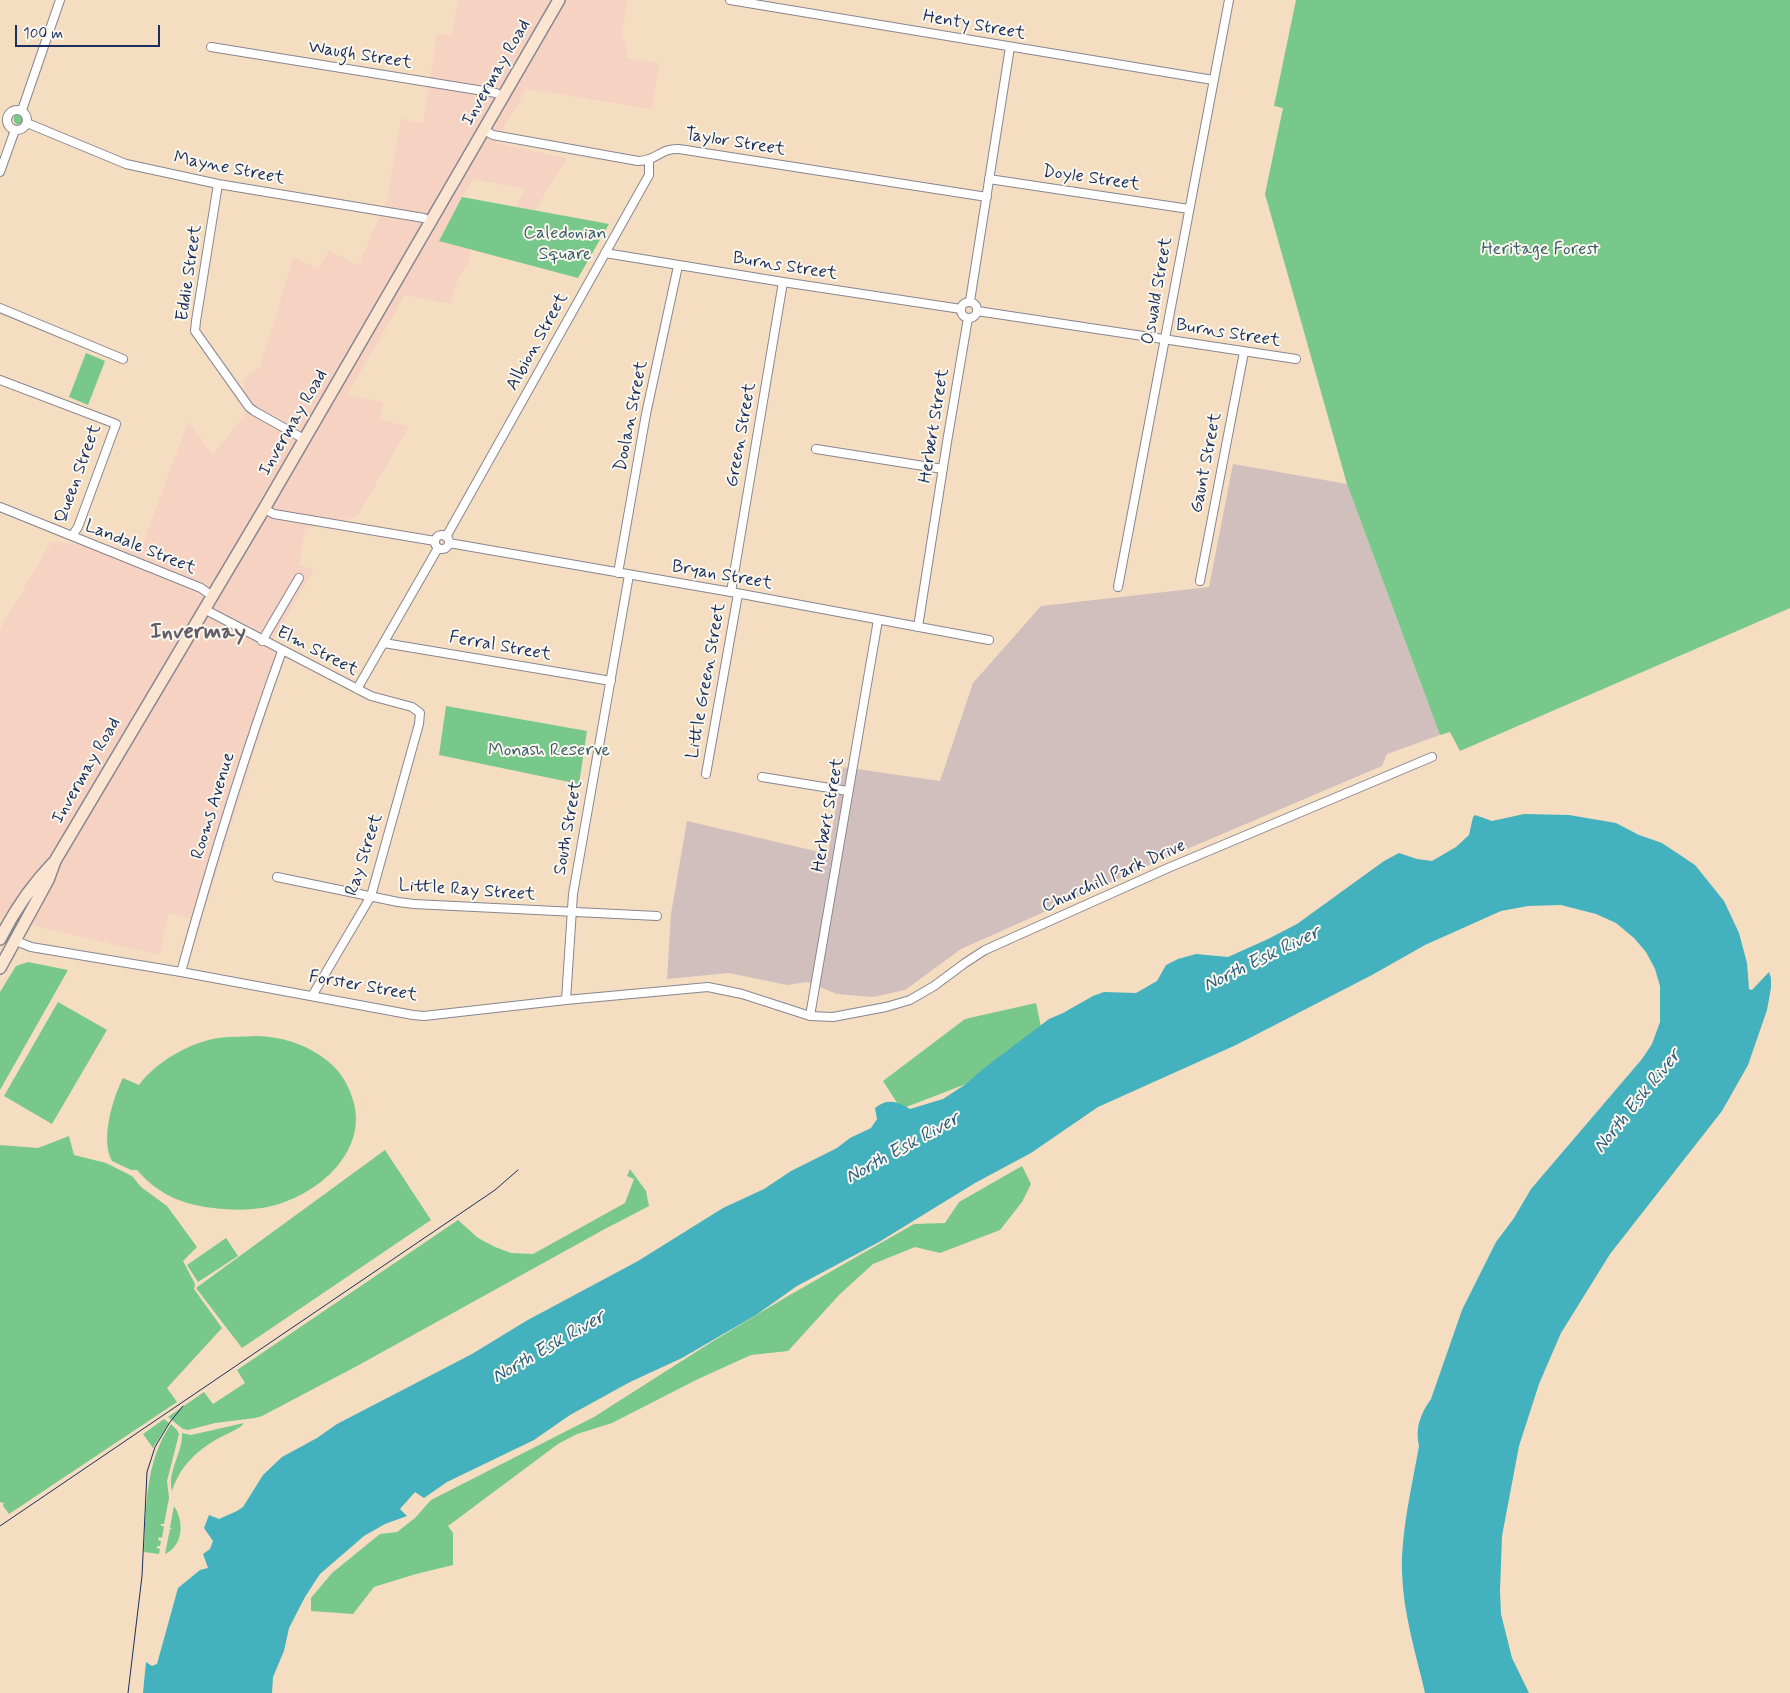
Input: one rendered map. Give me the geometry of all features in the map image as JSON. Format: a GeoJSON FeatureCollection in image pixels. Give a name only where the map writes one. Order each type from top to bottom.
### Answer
{"type":"FeatureCollection","features":[{"type":"Feature","properties":{"kind":"main road","name":"Invermay Road"},"geometry":{"type":"LineString","coordinates":[[0,968],[48,880],[55,861],[432,222],[559,0]]}},
{"type":"Feature","properties":{"kind":"main road","name":"Invermay Road"},"geometry":{"type":"LineString","coordinates":[[0,937],[36,880],[55,861]]}},
{"type":"Feature","properties":{"kind":"main road","name":"Forster Street"},"geometry":{"type":"LineString","coordinates":[[0,937],[16,941]]}},
{"type":"Feature","properties":{"kind":"street"},"geometry":{"type":"LineString","coordinates":[[22,110],[60,0]]}},
{"type":"Feature","properties":{"kind":"street","name":"Henty Street"},"geometry":{"type":"LineString","coordinates":[[730,0],[1010,48],[1213,80]]}},
{"type":"Feature","properties":{"kind":"street","name":"Oswald Street"},"geometry":{"type":"LineString","coordinates":[[1118,587],[1229,0]]}},
{"type":"Feature","properties":{"kind":"street","name":"Waugh Street"},"geometry":{"type":"LineString","coordinates":[[211,47],[496,93],[503,97]]}},
{"type":"Feature","properties":{"kind":"street"},"geometry":{"type":"LineString","coordinates":[[970,301],[1010,48]]}},
{"type":"Feature","properties":{"kind":"street"},"geometry":{"type":"LineString","coordinates":[[14,130],[7,122],[4,114],[15,110],[22,110]]}},
{"type":"Feature","properties":{"kind":"street"},"geometry":{"type":"LineString","coordinates":[[14,130],[24,128],[27,123],[27,117],[22,110]]}},
{"type":"Feature","properties":{"kind":"street","name":"Mayne Street"},"geometry":{"type":"LineString","coordinates":[[27,123],[126,164],[218,184],[424,218],[432,222]]}},
{"type":"Feature","properties":{"kind":"street"},"geometry":{"type":"LineString","coordinates":[[0,172],[14,130]]}},
{"type":"Feature","properties":{"kind":"street"},"geometry":{"type":"LineString","coordinates":[[484,130],[493,135],[638,161],[649,161]]}},
{"type":"Feature","properties":{"kind":"street","name":"Taylor Street"},"geometry":{"type":"LineString","coordinates":[[649,161],[670,148],[986,197]]}},
{"type":"Feature","properties":{"kind":"street","name":"Albion Street"},"geometry":{"type":"LineString","coordinates":[[447,540],[649,175],[649,161]]}},
{"type":"Feature","properties":{"kind":"street","name":"Doyle Street"},"geometry":{"type":"LineString","coordinates":[[990,179],[1189,208]]}},
{"type":"Feature","properties":{"kind":"street","name":"Eddie Street"},"geometry":{"type":"LineString","coordinates":[[218,184],[195,330],[249,406],[254,411],[304,439]]}},
{"type":"Feature","properties":{"kind":"street","name":"Burns Street"},"geometry":{"type":"LineString","coordinates":[[605,253],[961,309]]}},
{"type":"Feature","properties":{"kind":"street","name":"Doolan Street"},"geometry":{"type":"LineString","coordinates":[[618,573],[646,414],[678,266]]}},
{"type":"Feature","properties":{"kind":"street","name":"Green Street"},"geometry":{"type":"LineString","coordinates":[[734,593],[783,282]]}},
{"type":"Feature","properties":{"kind":"street"},"geometry":{"type":"LineString","coordinates":[[970,301],[975,304],[977,311],[975,315],[968,318],[962,314],[961,309],[965,302],[970,301]]}},
{"type":"Feature","properties":{"kind":"street"},"geometry":{"type":"LineString","coordinates":[[0,308],[123,359]]}},
{"type":"Feature","properties":{"kind":"street","name":"Burns Street"},"geometry":{"type":"LineString","coordinates":[[977,311],[1296,359]]}},
{"type":"Feature","properties":{"kind":"street","name":"Herbert Street"},"geometry":{"type":"LineString","coordinates":[[918,627],[968,318]]}},
{"type":"Feature","properties":{"kind":"street","name":"Gaunt Street"},"geometry":{"type":"LineString","coordinates":[[1200,581],[1244,352]]}},
{"type":"Feature","properties":{"kind":"street","name":"Queen Street"},"geometry":{"type":"LineString","coordinates":[[0,380],[116,424],[78,527],[72,536]]}},
{"type":"Feature","properties":{"kind":"street"},"geometry":{"type":"LineString","coordinates":[[816,449],[943,469]]}},
{"type":"Feature","properties":{"kind":"street","name":"Landale Street"},"geometry":{"type":"LineString","coordinates":[[0,507],[201,588],[212,596]]}},
{"type":"Feature","properties":{"kind":"street"},"geometry":{"type":"LineString","coordinates":[[264,509],[274,514],[437,545],[446,548],[447,540],[439,536],[437,545],[357,689]]}},
{"type":"Feature","properties":{"kind":"street","name":"Bryan Street"},"geometry":{"type":"LineString","coordinates":[[447,540],[989,640]]}},
{"type":"Feature","properties":{"kind":"street","name":"South Street"},"geometry":{"type":"LineString","coordinates":[[566,1000],[573,894],[629,575]]}},
{"type":"Feature","properties":{"kind":"street"},"geometry":{"type":"LineString","coordinates":[[262,641],[299,578]]}},
{"type":"Feature","properties":{"kind":"street","name":"Little Green Street"},"geometry":{"type":"LineString","coordinates":[[706,774],[734,593]]}},
{"type":"Feature","properties":{"kind":"street","name":"Elm Street"},"geometry":{"type":"LineString","coordinates":[[204,609],[357,689],[385,701],[412,707],[420,713]]}},
{"type":"Feature","properties":{"kind":"street","name":"Herbert Street"},"geometry":{"type":"LineString","coordinates":[[810,1016],[878,620]]}},
{"type":"Feature","properties":{"kind":"street","name":"Ferral Street"},"geometry":{"type":"LineString","coordinates":[[384,643],[610,681]]}},
{"type":"Feature","properties":{"kind":"street","name":"Rooms Avenue"},"geometry":{"type":"LineString","coordinates":[[181,972],[253,732],[282,650]]}},
{"type":"Feature","properties":{"kind":"street","name":"Ray Street"},"geometry":{"type":"LineString","coordinates":[[312,996],[371,896],[419,724],[420,713]]}},
{"type":"Feature","properties":{"kind":"street","name":"Churchill Park Drive"},"geometry":{"type":"LineString","coordinates":[[810,1016],[818,1018],[833,1017],[886,1007],[910,1000],[934,986],[965,962],[985,950],[1168,868],[1432,757]]}},
{"type":"Feature","properties":{"kind":"street"},"geometry":{"type":"LineString","coordinates":[[762,777],[848,791]]}},
{"type":"Feature","properties":{"kind":"street","name":"Little Ray Street"},"geometry":{"type":"LineString","coordinates":[[278,877],[414,904],[657,916]]}},
{"type":"Feature","properties":{"kind":"street","name":"Forster Street"},"geometry":{"type":"LineString","coordinates":[[16,941],[31,947],[181,972],[401,1014],[424,1016],[708,987],[742,994],[810,1016]]}},
{"type":"Feature","properties":{"kind":"shaded area"},"geometry":{"type":"Polygon","coordinates":[[[458,0],[627,0],[622,35],[627,50],[627,58],[659,63],[652,109],[526,89],[495,143],[567,158],[535,210],[516,207],[526,189],[473,179],[439,240],[471,250],[467,267],[463,270],[455,285],[451,304],[405,295],[347,395],[383,402],[379,420],[409,426],[357,517],[305,529],[299,565],[314,569],[273,639],[283,660],[204,912],[191,919],[169,913],[159,955],[0,918],[0,629],[51,542],[141,549],[188,422],[213,455],[245,414],[243,380],[260,367],[294,257],[318,269],[329,250],[358,266],[387,200],[401,119],[423,123],[437,34],[452,35],[458,0]]]}},
{"type":"Feature","properties":{"kind":"shaded area"},"geometry":{"type":"Polygon","coordinates":[[[1233,464],[1347,484],[1440,735],[1387,754],[1382,766],[1154,863],[961,949],[905,990],[873,997],[837,994],[807,982],[787,985],[729,973],[667,979],[671,914],[687,821],[828,854],[843,767],[940,781],[973,683],[1041,606],[1209,587],[1233,464]]]}},
{"type":"Feature","properties":{"kind":"green space","name":"Heritage Forest"},"geometry":{"type":"Polygon","coordinates":[[[1296,0],[1790,0],[1790,608],[1460,751],[1450,732],[1440,735],[1347,484],[1265,194],[1283,108],[1274,106],[1296,0]]]}},
{"type":"Feature","properties":{"kind":"green space"},"geometry":{"type":"Polygon","coordinates":[[[17,114],[21,114],[24,119],[23,123],[17,124],[14,121],[14,117],[17,114]]]}},
{"type":"Feature","properties":{"kind":"green space","name":"Caledonian Square"},"geometry":{"type":"Polygon","coordinates":[[[462,197],[609,224],[578,278],[439,241],[462,197]]]}},
{"type":"Feature","properties":{"kind":"green space"},"geometry":{"type":"Polygon","coordinates":[[[86,353],[105,361],[88,405],[69,397],[86,353]]]}},
{"type":"Feature","properties":{"kind":"green space","name":"Monash Reserve"},"geometry":{"type":"Polygon","coordinates":[[[446,706],[587,731],[579,784],[439,755],[446,706]]]}},
{"type":"Feature","properties":{"kind":"green space"},"geometry":{"type":"Polygon","coordinates":[[[28,962],[68,970],[0,1090],[0,992],[16,966],[28,962]]]}},
{"type":"Feature","properties":{"kind":"green space"},"geometry":{"type":"Polygon","coordinates":[[[58,1002],[107,1030],[52,1124],[4,1096],[58,1002]]]}},
{"type":"Feature","properties":{"kind":"green space"},"geometry":{"type":"Polygon","coordinates":[[[1036,1003],[1042,1032],[966,1084],[901,1109],[883,1081],[965,1019],[1036,1003]]]}},
{"type":"Feature","properties":{"kind":"green space"},"geometry":{"type":"Polygon","coordinates":[[[257,1036],[291,1042],[314,1051],[332,1065],[347,1085],[356,1114],[355,1131],[350,1147],[330,1174],[302,1194],[279,1204],[264,1208],[232,1210],[199,1206],[176,1199],[155,1187],[137,1170],[131,1170],[112,1161],[107,1142],[109,1119],[115,1096],[123,1078],[139,1085],[146,1076],[164,1061],[196,1044],[218,1038],[257,1036]]]}},
{"type":"Feature","properties":{"kind":"green space"},"geometry":{"type":"Polygon","coordinates":[[[69,1136],[74,1155],[106,1163],[132,1176],[141,1187],[167,1206],[197,1247],[183,1261],[195,1284],[194,1289],[222,1328],[167,1388],[177,1402],[9,1514],[3,1506],[4,1503],[0,1502],[0,1145],[38,1148],[69,1136]]]}},
{"type":"Feature","properties":{"kind":"green space"},"geometry":{"type":"Polygon","coordinates":[[[385,1150],[431,1220],[242,1348],[196,1288],[385,1150]]]}},
{"type":"Feature","properties":{"kind":"green space"},"geometry":{"type":"Polygon","coordinates":[[[1022,1166],[1031,1184],[1022,1202],[1000,1230],[940,1253],[915,1247],[873,1264],[840,1294],[788,1351],[751,1355],[698,1379],[612,1423],[577,1434],[558,1444],[448,1526],[453,1533],[453,1565],[374,1587],[353,1614],[311,1611],[311,1598],[332,1573],[380,1534],[397,1532],[415,1518],[431,1500],[594,1417],[710,1343],[914,1224],[945,1223],[959,1202],[1022,1166]]]}},
{"type":"Feature","properties":{"kind":"green space"},"geometry":{"type":"Polygon","coordinates":[[[630,1169],[646,1191],[649,1206],[357,1366],[255,1418],[215,1423],[188,1430],[183,1429],[168,1417],[204,1392],[213,1404],[245,1383],[237,1370],[458,1220],[478,1238],[495,1247],[511,1253],[533,1254],[625,1203],[634,1179],[627,1176],[630,1169]]]}},
{"type":"Feature","properties":{"kind":"green space"},"geometry":{"type":"Polygon","coordinates":[[[226,1238],[238,1256],[198,1282],[187,1265],[226,1238]]]}},
{"type":"Feature","properties":{"kind":"green space"},"geometry":{"type":"Polygon","coordinates":[[[164,1419],[169,1423],[153,1448],[143,1434],[164,1419]]]}},
{"type":"Feature","properties":{"kind":"green space"},"geometry":{"type":"Polygon","coordinates":[[[244,1423],[197,1453],[185,1466],[172,1491],[173,1469],[182,1440],[182,1433],[191,1435],[244,1423]]]}},
{"type":"Feature","properties":{"kind":"green space"},"geometry":{"type":"Polygon","coordinates":[[[171,1424],[179,1434],[167,1481],[169,1498],[164,1524],[161,1524],[161,1526],[164,1526],[162,1538],[159,1537],[158,1540],[161,1541],[160,1546],[157,1546],[160,1549],[159,1554],[144,1552],[148,1486],[156,1454],[171,1424]]]}},
{"type":"Feature","properties":{"kind":"green space"},"geometry":{"type":"Polygon","coordinates":[[[174,1506],[181,1525],[179,1539],[176,1545],[165,1554],[170,1529],[173,1529],[170,1528],[174,1506]]]}},
{"type":"Feature","properties":{"kind":"water","name":"North Esk River"},"geometry":{"type":"Polygon","coordinates":[[[1524,814],[1569,815],[1616,823],[1639,835],[1662,843],[1695,865],[1724,901],[1739,933],[1747,963],[1749,989],[1752,990],[1769,972],[1771,978],[1767,1010],[1748,1065],[1722,1111],[1610,1254],[1561,1333],[1539,1384],[1519,1446],[1502,1536],[1500,1591],[1501,1614],[1512,1658],[1529,1693],[1425,1693],[1410,1633],[1403,1587],[1402,1557],[1419,1446],[1419,1422],[1431,1399],[1462,1310],[1496,1242],[1514,1218],[1531,1189],[1642,1059],[1652,1044],[1660,1022],[1660,986],[1655,969],[1646,952],[1634,938],[1616,923],[1596,914],[1561,905],[1528,906],[1501,911],[1425,945],[1372,975],[1236,1045],[1098,1107],[1031,1153],[975,1183],[879,1242],[797,1286],[756,1315],[682,1358],[630,1382],[570,1415],[534,1440],[447,1482],[424,1498],[415,1492],[400,1509],[407,1516],[385,1524],[364,1536],[320,1574],[305,1597],[289,1628],[284,1651],[273,1677],[272,1693],[143,1693],[146,1662],[152,1666],[157,1664],[178,1588],[200,1570],[208,1568],[203,1554],[210,1549],[213,1541],[204,1528],[209,1515],[219,1519],[243,1507],[263,1475],[282,1457],[317,1438],[337,1424],[472,1354],[526,1321],[638,1261],[723,1208],[764,1189],[791,1171],[837,1148],[850,1138],[871,1128],[877,1119],[875,1108],[879,1105],[892,1102],[910,1109],[943,1099],[966,1084],[1049,1019],[1093,996],[1104,992],[1136,993],[1157,981],[1166,965],[1178,959],[1196,954],[1228,957],[1268,939],[1297,924],[1384,861],[1399,853],[1417,859],[1432,861],[1456,847],[1469,835],[1475,815],[1492,821],[1524,814]]]}},
{"type":"Feature","properties":{"kind":"tram line"},"geometry":{"type":"LineString","coordinates":[[0,1526],[495,1190],[518,1170]]}},
{"type":"Feature","properties":{"kind":"tram line"},"geometry":{"type":"LineString","coordinates":[[128,1693],[142,1576],[147,1472],[155,1447],[170,1422],[183,1406]]}},
{"type":"Feature","properties":{"kind":"district","name":"Invermay"},"geometry":{"type":"Point","coordinates":[198,633]}}]}
